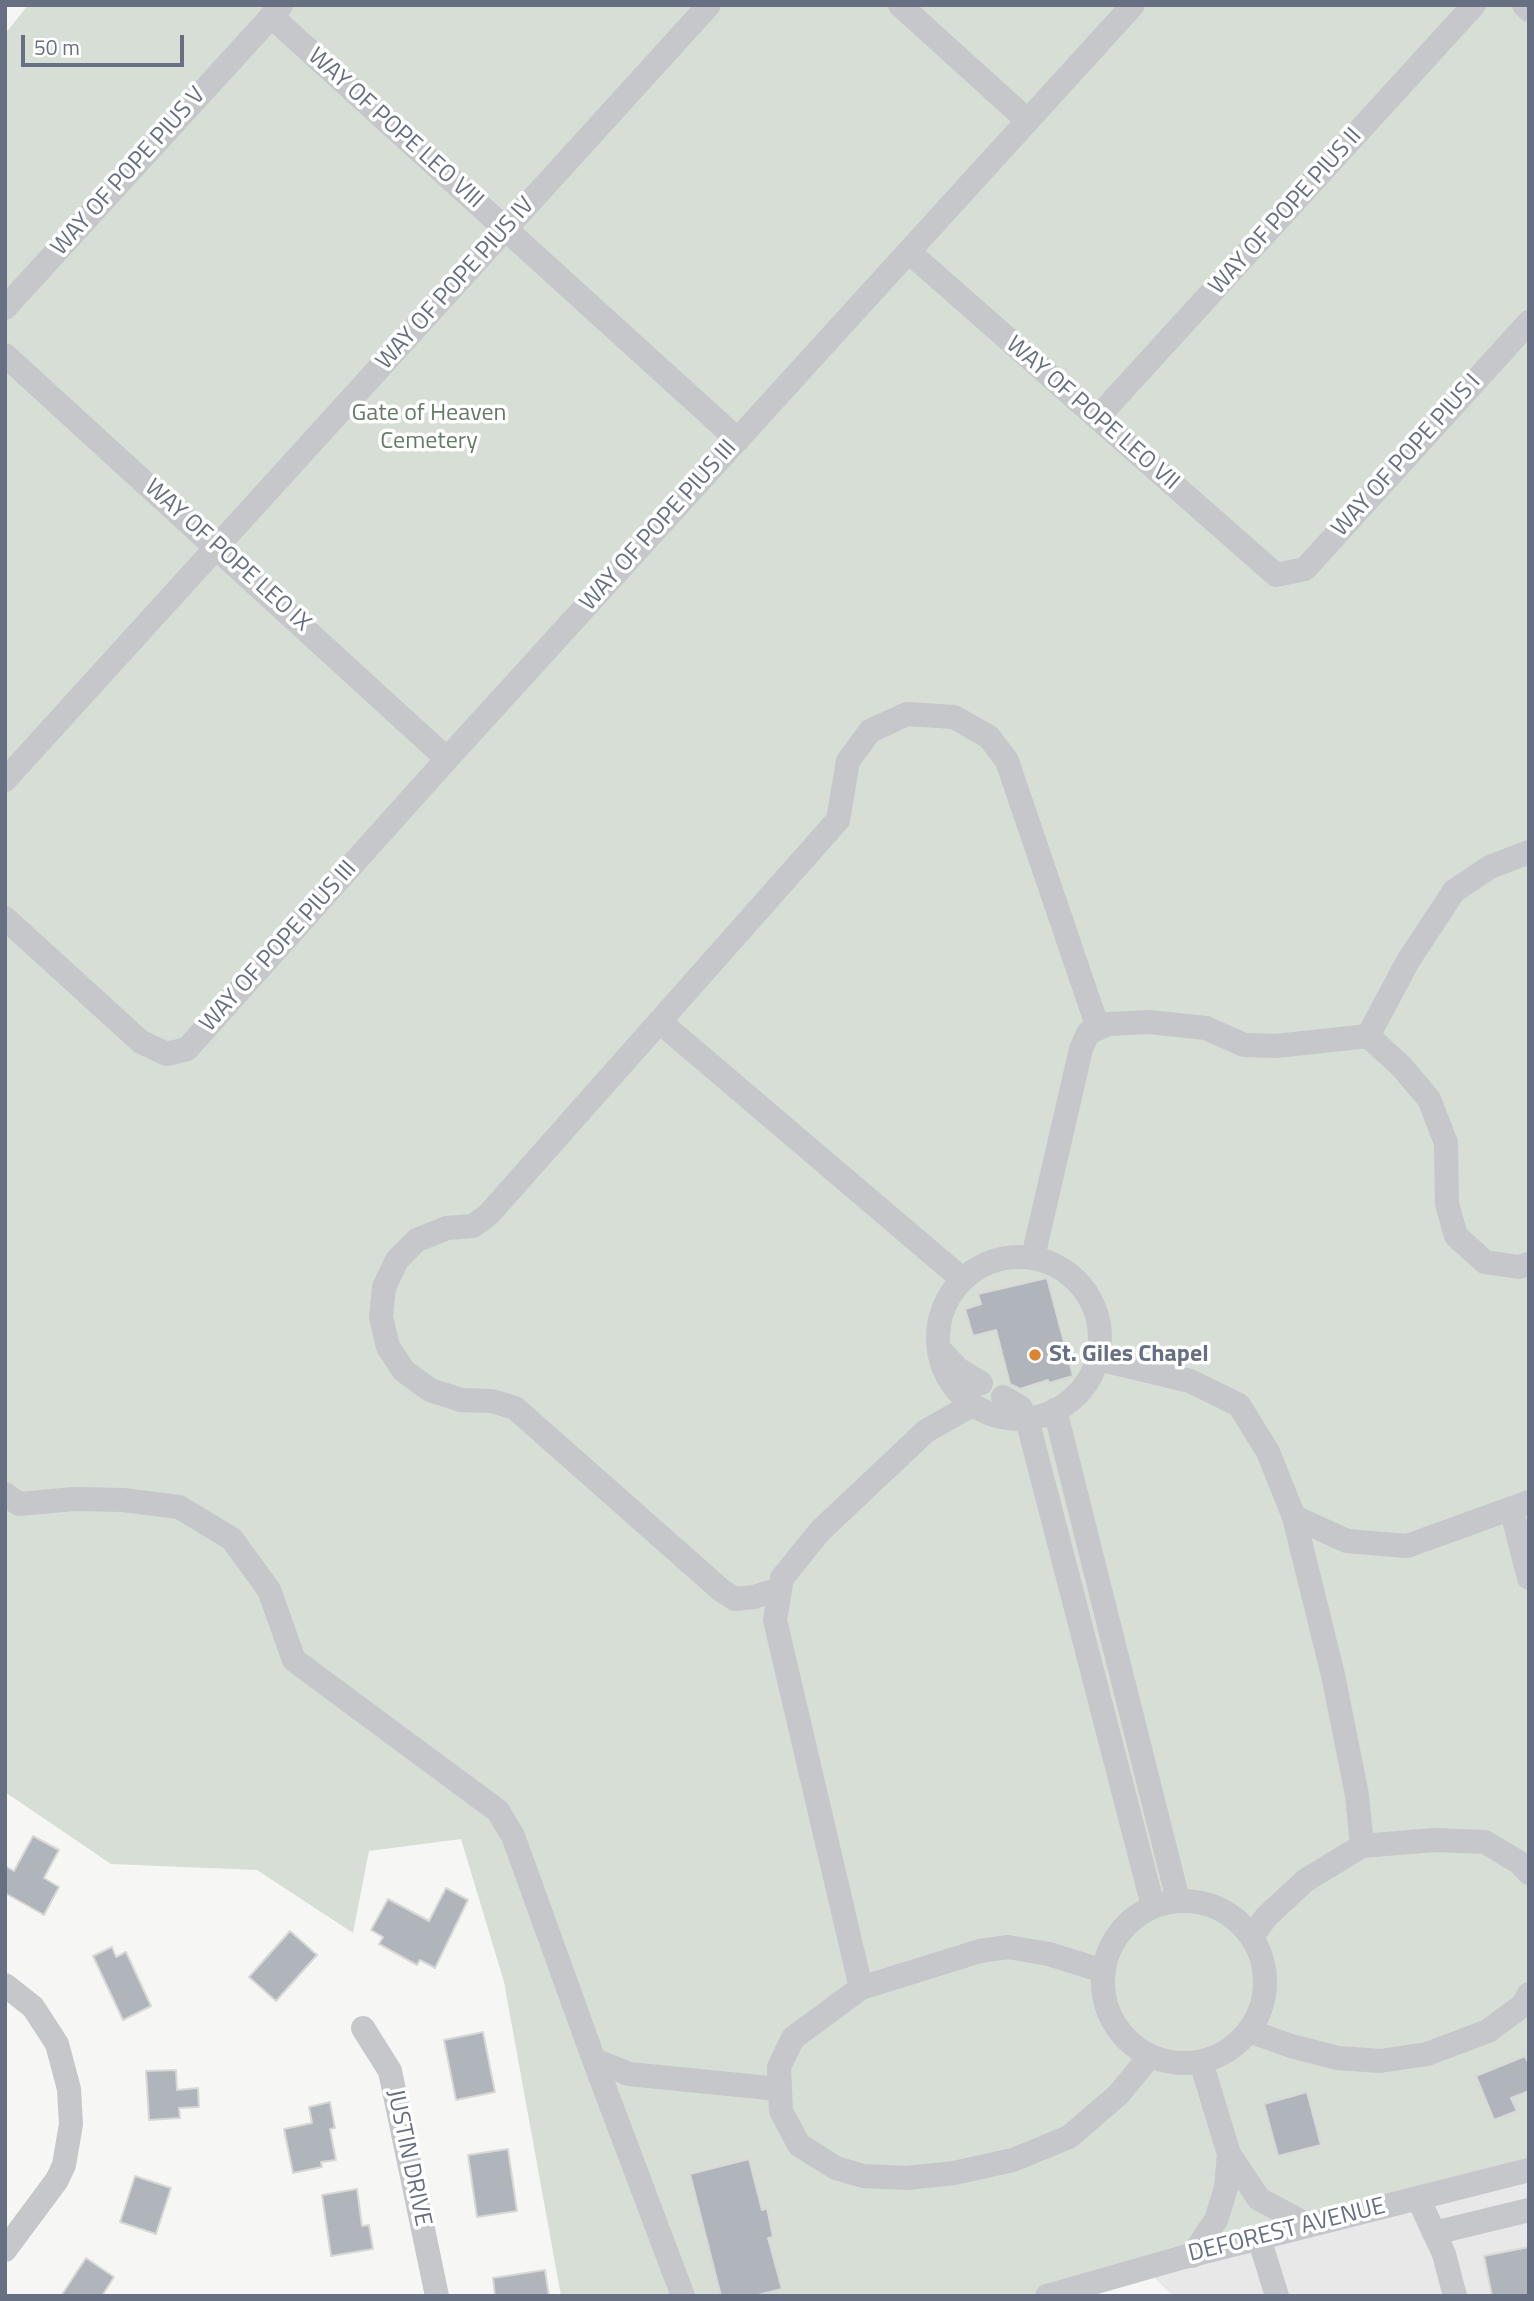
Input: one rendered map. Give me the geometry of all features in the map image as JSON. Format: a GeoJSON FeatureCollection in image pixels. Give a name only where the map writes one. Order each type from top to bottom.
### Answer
{"type":"FeatureCollection","features":[{"type":"Feature","properties":{"kind":"street","name":"WAY OF POPE PIUS IV"},"geometry":{"type":"LineString","coordinates":[[5,780],[709,5]]}},
{"type":"Feature","properties":{"kind":"street"},"geometry":{"type":"LineString","coordinates":[[900,5],[1028,121]]}},
{"type":"Feature","properties":{"kind":"street","name":"WAY OF POPE PIUS III"},"geometry":{"type":"LineString","coordinates":[[5,918],[141,1042],[167,1054],[187,1049],[1133,5]]}},
{"type":"Feature","properties":{"kind":"street","name":"WAY OF POPE PIUS II"},"geometry":{"type":"LineString","coordinates":[[1097,418],[1474,5]]}},
{"type":"Feature","properties":{"kind":"street"},"geometry":{"type":"LineString","coordinates":[[1524,5],[1529,10]]}},
{"type":"Feature","properties":{"kind":"street","name":"WAY OF POPE LEO VIII"},"geometry":{"type":"LineString","coordinates":[[276,11],[505,230],[738,440]]}},
{"type":"Feature","properties":{"kind":"street","name":"WAY OF POPE PIUS V"},"geometry":{"type":"LineString","coordinates":[[5,308],[276,11]]}},
{"type":"Feature","properties":{"kind":"street","name":"WAY OF POPE LEO VII"},"geometry":{"type":"LineString","coordinates":[[909,252],[1276,575]]}},
{"type":"Feature","properties":{"kind":"street","name":"WAY OF POPE PIUS I"},"geometry":{"type":"LineString","coordinates":[[1276,575],[1305,569],[1529,322]]}},
{"type":"Feature","properties":{"kind":"street","name":"WAY OF POPE LEO IX"},"geometry":{"type":"LineString","coordinates":[[5,355],[447,759]]}},
{"type":"Feature","properties":{"kind":"street"},"geometry":{"type":"LineString","coordinates":[[780,1589],[754,1597],[735,1599],[721,1590],[515,1408],[492,1401],[461,1400],[430,1390],[404,1371],[388,1347],[381,1318],[384,1287],[397,1260],[417,1240],[447,1228],[473,1226],[489,1214],[838,820],[848,761],[870,731],[907,714],[954,717],[989,737],[1007,761],[1098,1028]]}},
{"type":"Feature","properties":{"kind":"street"},"geometry":{"type":"LineString","coordinates":[[1368,1036],[1408,961],[1454,891],[1490,867],[1529,852]]}},
{"type":"Feature","properties":{"kind":"street"},"geometry":{"type":"LineString","coordinates":[[660,1022],[962,1279]]}},
{"type":"Feature","properties":{"kind":"street"},"geometry":{"type":"LineString","coordinates":[[1033,1256],[1081,1049],[1088,1032],[1108,1024],[1149,1022],[1206,1028],[1244,1045],[1276,1046],[1368,1036],[1401,1066],[1429,1099],[1446,1143],[1447,1204],[1456,1236],[1485,1262],[1519,1267],[1529,1264]]}},
{"type":"Feature","properties":{"kind":"street"},"geometry":{"type":"LineString","coordinates":[[1005,1256],[1033,1256],[1059,1266],[1081,1284],[1095,1307],[1101,1333],[1098,1359],[1087,1383],[1069,1402],[1047,1415],[1027,1419],[995,1416],[977,1394],[953,1387],[940,1362],[937,1334],[943,1307],[962,1279],[979,1266],[1005,1256]]}},
{"type":"Feature","properties":{"kind":"street"},"geometry":{"type":"LineString","coordinates":[[1098,1359],[1189,1381],[1239,1405],[1268,1452],[1294,1517],[1333,1675],[1357,1795],[1362,1846]]}},
{"type":"Feature","properties":{"kind":"street"},"geometry":{"type":"LineString","coordinates":[[862,1988],[775,1620],[782,1578],[820,1531],[926,1431],[977,1394]]}},
{"type":"Feature","properties":{"kind":"street"},"geometry":{"type":"LineString","coordinates":[[1003,1397],[1020,1408],[1027,1419],[1153,1906]]}},
{"type":"Feature","properties":{"kind":"street"},"geometry":{"type":"LineString","coordinates":[[1055,1410],[1178,1900]]}},
{"type":"Feature","properties":{"kind":"street"},"geometry":{"type":"LineString","coordinates":[[5,1494],[19,1504],[74,1499],[123,1500],[179,1507],[232,1539],[269,1590],[294,1660],[498,1811],[513,1836],[683,2296]]}},
{"type":"Feature","properties":{"kind":"street"},"geometry":{"type":"LineString","coordinates":[[1294,1517],[1347,1541],[1407,1546],[1520,1505],[1529,1578]]}},
{"type":"Feature","properties":{"kind":"street"},"geometry":{"type":"LineString","coordinates":[[1252,1936],[1267,1916],[1306,1880],[1362,1846],[1434,1840],[1485,1842],[1520,1863],[1529,1873]]}},
{"type":"Feature","properties":{"kind":"street"},"geometry":{"type":"LineString","coordinates":[[1178,1900],[1199,1901],[1220,1908],[1238,1920],[1252,1936],[1264,1960],[1266,1987],[1260,2013],[1249,2031],[1225,2053],[1201,2062],[1175,2063],[1150,2056],[1129,2042],[1113,2022],[1104,1997],[1103,1971],[1111,1944],[1117,1936],[1129,1921],[1153,1906],[1178,1900]]}},
{"type":"Feature","properties":{"kind":"street"},"geometry":{"type":"LineString","coordinates":[[1103,1971],[1049,1954],[1008,1947],[980,1951],[862,1988],[793,2038],[779,2067],[781,2111],[799,2145],[836,2168],[863,2176],[907,2178],[954,2173],[1013,2160],[1069,2137],[1118,2095],[1150,2056]]}},
{"type":"Feature","properties":{"kind":"street"},"geometry":{"type":"LineString","coordinates":[[5,1985],[33,2007],[57,2044],[69,2088],[71,2124],[64,2165],[57,2180],[5,2250]]}},
{"type":"Feature","properties":{"kind":"street"},"geometry":{"type":"LineString","coordinates":[[1249,2031],[1291,2046],[1338,2058],[1380,2061],[1427,2054],[1488,2031],[1523,2005],[1529,1994]]}},
{"type":"Feature","properties":{"kind":"street","name":"JUSTIN DRIVE"},"geometry":{"type":"LineString","coordinates":[[363,2028],[390,2071],[437,2296]]}},
{"type":"Feature","properties":{"kind":"street"},"geometry":{"type":"LineString","coordinates":[[594,2060],[629,2074],[779,2089]]}},
{"type":"Feature","properties":{"kind":"street"},"geometry":{"type":"LineString","coordinates":[[1201,2062],[1229,2154],[1259,2199],[1308,2225]]}},
{"type":"Feature","properties":{"kind":"street"},"geometry":{"type":"LineString","coordinates":[[1192,2256],[1216,2220],[1226,2188],[1229,2154]]}},
{"type":"Feature","properties":{"kind":"street","name":"DEFOREST AVENUE"},"geometry":{"type":"LineString","coordinates":[[1047,2296],[1308,2225],[1529,2170]]}},
{"type":"Feature","properties":{"kind":"street"},"geometry":{"type":"LineString","coordinates":[[1418,2198],[1444,2254],[1455,2296]]}},
{"type":"Feature","properties":{"kind":"street"},"geometry":{"type":"LineString","coordinates":[[1434,2234],[1529,2210]]}},
{"type":"Feature","properties":{"kind":"street"},"geometry":{"type":"LineString","coordinates":[[1259,2238],[1278,2296]]}},
{"type":"Feature","properties":{"kind":"shaded area"},"geometry":{"type":"Polygon","coordinates":[[[1529,2172],[1529,2296],[1173,2296],[1144,2268],[1529,2172]]]}},
{"type":"Feature","properties":{"kind":"green space","name":"Gate of Heaven Cemetery"},"geometry":{"type":"Polygon","coordinates":[[[28,5],[1529,5],[1529,2172],[1041,2296],[561,2296],[504,1982],[461,1839],[369,1851],[353,1933],[257,1870],[111,1864],[5,1792],[5,34],[28,5]]]}},
{"type":"Feature","properties":{"kind":"building","name":"St. Giles Chapel"},"geometry":{"type":"Polygon","coordinates":[[[1047,1278],[1073,1376],[1020,1389],[1010,1384],[996,1330],[973,1336],[965,1309],[981,1304],[978,1294],[1047,1278]]]}},
{"type":"Feature","properties":{"kind":"building"},"geometry":{"type":"Polygon","coordinates":[[[33,1836],[59,1850],[44,1878],[59,1887],[44,1915],[5,1893],[5,1866],[14,1871],[33,1836]]]}},
{"type":"Feature","properties":{"kind":"building"},"geometry":{"type":"Polygon","coordinates":[[[446,1888],[468,1900],[435,1968],[420,1960],[417,1965],[379,1944],[383,1937],[371,1930],[388,1899],[429,1921],[446,1888]]]}},
{"type":"Feature","properties":{"kind":"building"},"geometry":{"type":"Polygon","coordinates":[[[290,1931],[317,1955],[276,2001],[249,1977],[290,1931]]]}},
{"type":"Feature","properties":{"kind":"building"},"geometry":{"type":"Polygon","coordinates":[[[112,1947],[116,1957],[126,1952],[151,2006],[123,2020],[93,1956],[112,1947]]]}},
{"type":"Feature","properties":{"kind":"building"},"geometry":{"type":"Polygon","coordinates":[[[483,2032],[495,2092],[456,2100],[444,2040],[483,2032]]]}},
{"type":"Feature","properties":{"kind":"building"},"geometry":{"type":"Polygon","coordinates":[[[1525,2056],[1529,2065],[1529,2091],[1511,2098],[1517,2111],[1494,2120],[1476,2076],[1525,2056]]]}},
{"type":"Feature","properties":{"kind":"building"},"geometry":{"type":"Polygon","coordinates":[[[176,2070],[177,2090],[198,2088],[199,2107],[179,2108],[180,2118],[149,2120],[146,2071],[176,2070]]]}},
{"type":"Feature","properties":{"kind":"building"},"geometry":{"type":"Polygon","coordinates":[[[1307,2092],[1321,2145],[1278,2156],[1264,2104],[1307,2092]]]}},
{"type":"Feature","properties":{"kind":"building"},"geometry":{"type":"Polygon","coordinates":[[[330,2102],[335,2128],[330,2129],[336,2160],[321,2162],[322,2167],[293,2173],[284,2129],[312,2123],[309,2107],[330,2102]]]}},
{"type":"Feature","properties":{"kind":"building"},"geometry":{"type":"Polygon","coordinates":[[[508,2149],[517,2211],[477,2217],[468,2155],[508,2149]]]}},
{"type":"Feature","properties":{"kind":"building"},"geometry":{"type":"Polygon","coordinates":[[[749,2159],[762,2210],[767,2208],[773,2237],[768,2238],[782,2289],[754,2296],[721,2296],[690,2174],[749,2159]]]}},
{"type":"Feature","properties":{"kind":"building"},"geometry":{"type":"Polygon","coordinates":[[[135,2176],[171,2188],[156,2234],[120,2222],[135,2176]]]}},
{"type":"Feature","properties":{"kind":"building"},"geometry":{"type":"Polygon","coordinates":[[[357,2189],[362,2226],[369,2225],[373,2249],[331,2256],[322,2195],[357,2189]]]}},
{"type":"Feature","properties":{"kind":"building"},"geometry":{"type":"Polygon","coordinates":[[[1529,2247],[1529,2296],[1492,2296],[1484,2256],[1529,2247]]]}},
{"type":"Feature","properties":{"kind":"building"},"geometry":{"type":"Polygon","coordinates":[[[86,2258],[114,2277],[102,2296],[61,2296],[86,2258]]]}},
{"type":"Feature","properties":{"kind":"building"},"geometry":{"type":"Polygon","coordinates":[[[545,2270],[549,2296],[495,2296],[493,2278],[545,2270]]]}},
{"type":"Feature","properties":{"kind":"place","name":"St. Giles Chapel"},"geometry":{"type":"Point","coordinates":[1035,1355]}}]}
